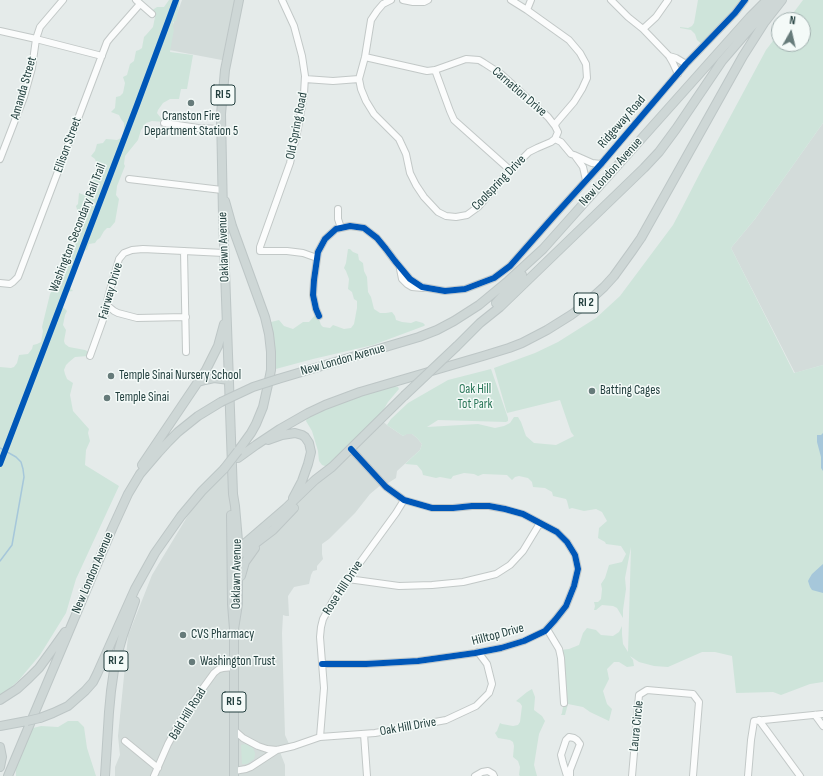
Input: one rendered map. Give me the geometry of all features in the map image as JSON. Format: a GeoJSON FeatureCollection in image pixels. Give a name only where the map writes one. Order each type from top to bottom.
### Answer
{"type":"FeatureCollection","features":[{"type":"Feature","properties":{"kind":"main road","name":"Oaklawn Avenue"},"geometry":{"type":"LineString","coordinates":[[234,773],[234,629],[232,604],[237,527],[233,494],[222,190],[221,114],[225,70],[239,0]]}},
{"type":"Feature","properties":{"kind":"main road"},"geometry":{"type":"LineString","coordinates":[[750,17],[762,0]]}},
{"type":"Feature","properties":{"kind":"main road","name":"New London Avenue"},"geometry":{"type":"LineString","coordinates":[[8,776],[128,494],[140,474],[158,452],[198,416],[221,402],[253,387],[406,342],[437,330],[458,319],[479,305],[542,250],[750,17],[767,0]]}},
{"type":"Feature","properties":{"kind":"main road"},"geometry":{"type":"LineString","coordinates":[[480,323],[500,307],[659,152],[676,130],[731,50],[775,0]]}},
{"type":"Feature","properties":{"kind":"main road","name":"RI 2"},"geometry":{"type":"LineString","coordinates":[[105,776],[111,691],[115,663],[123,634],[155,553],[181,516],[202,491],[238,454],[256,445],[293,421],[314,410],[343,398],[522,343],[547,330],[582,307],[604,287],[620,268],[641,238],[742,56],[764,23],[782,0]]}},
{"type":"Feature","properties":{"kind":"main road"},"geometry":{"type":"LineString","coordinates":[[222,190],[232,226],[265,317],[271,352],[271,370],[260,416],[238,454]]}},
{"type":"Feature","properties":{"kind":"main road"},"geometry":{"type":"LineString","coordinates":[[236,553],[315,480],[352,449],[368,431],[457,346],[480,323],[542,250]]}},
{"type":"Feature","properties":{"kind":"main road"},"geometry":{"type":"LineString","coordinates":[[128,494],[137,473],[157,441],[206,370],[215,353],[227,316]]}},
{"type":"Feature","properties":{"kind":"main road"},"geometry":{"type":"LineString","coordinates":[[198,382],[214,378],[229,380]]}},
{"type":"Feature","properties":{"kind":"main road"},"geometry":{"type":"LineString","coordinates":[[256,445],[282,435],[295,433],[305,437],[309,443],[311,448],[310,455],[304,475],[297,492],[286,508]]}},
{"type":"Feature","properties":{"kind":"main road"},"geometry":{"type":"LineString","coordinates":[[239,591],[245,562],[251,552],[320,483],[332,467]]}},
{"type":"Feature","properties":{"kind":"main road","name":"Oaklawn Avenue"},"geometry":{"type":"LineString","coordinates":[[233,494],[231,506],[239,591],[234,629]]}},
{"type":"Feature","properties":{"kind":"main road"},"geometry":{"type":"LineString","coordinates":[[237,527],[242,532],[256,534]]}},
{"type":"Feature","properties":{"kind":"main road"},"geometry":{"type":"LineString","coordinates":[[236,553],[248,549],[272,530]]}},
{"type":"Feature","properties":{"kind":"main road"},"geometry":{"type":"LineString","coordinates":[[0,726],[40,718],[53,713],[68,706],[85,691],[93,682],[135,589],[155,553]]}},
{"type":"Feature","properties":{"kind":"main road"},"geometry":{"type":"LineString","coordinates":[[0,700],[17,688],[39,668],[75,618]]}},
{"type":"Feature","properties":{"kind":"main road"},"geometry":{"type":"LineString","coordinates":[[0,747],[2,757],[0,767]]}},
{"type":"Feature","properties":{"kind":"street","name":"Amanda Street"},"geometry":{"type":"LineString","coordinates":[[0,159],[24,97],[32,68],[36,39],[42,24],[63,0]]}},
{"type":"Feature","properties":{"kind":"street","name":"Old Spring Road"},"geometry":{"type":"LineString","coordinates":[[282,0],[294,26],[302,56],[305,79],[303,101],[290,163],[260,247],[260,251],[303,252],[317,258]]}},
{"type":"Feature","properties":{"kind":"street"},"geometry":{"type":"LineString","coordinates":[[305,79],[333,81],[359,79],[365,57],[371,20],[377,10],[383,4],[391,0]]}},
{"type":"Feature","properties":{"kind":"street"},"geometry":{"type":"LineString","coordinates":[[403,0],[424,2],[428,0]]}},
{"type":"Feature","properties":{"kind":"street"},"geometry":{"type":"LineString","coordinates":[[511,0],[555,30],[568,40],[580,53],[586,64],[587,78],[574,102],[556,123],[555,126],[558,132],[555,139],[561,142],[571,154],[592,163],[601,164]]}},
{"type":"Feature","properties":{"kind":"street"},"geometry":{"type":"LineString","coordinates":[[527,10],[531,0]]}},
{"type":"Feature","properties":{"kind":"street"},"geometry":{"type":"LineString","coordinates":[[611,0],[670,56],[678,74]]}},
{"type":"Feature","properties":{"kind":"street"},"geometry":{"type":"LineString","coordinates":[[643,29],[656,17],[668,0]]}},
{"type":"Feature","properties":{"kind":"street","name":"Ridgeway Road"},"geometry":{"type":"LineString","coordinates":[[341,228],[350,226],[364,228],[377,238],[400,267],[402,279],[412,287],[445,291],[465,289],[494,278],[510,266],[601,164],[686,64],[735,13],[745,0]]}},
{"type":"Feature","properties":{"kind":"street"},"geometry":{"type":"LineString","coordinates":[[138,2],[152,14]]}},
{"type":"Feature","properties":{"kind":"street","name":"Ellison Street"},"geometry":{"type":"LineString","coordinates":[[0,283],[10,284],[18,277],[107,42],[138,2]]}},
{"type":"Feature","properties":{"kind":"street"},"geometry":{"type":"LineString","coordinates":[[0,31],[102,56]]}},
{"type":"Feature","properties":{"kind":"street"},"geometry":{"type":"LineString","coordinates":[[670,56],[686,64]]}},
{"type":"Feature","properties":{"kind":"street","name":"Carnation Drive"},"geometry":{"type":"LineString","coordinates":[[365,57],[427,71],[435,70],[466,59],[479,60],[500,74],[548,117],[555,126]]}},
{"type":"Feature","properties":{"kind":"street"},"geometry":{"type":"LineString","coordinates":[[435,70],[454,120],[510,170]]}},
{"type":"Feature","properties":{"kind":"street","name":"Coolspring Drive"},"geometry":{"type":"LineString","coordinates":[[359,79],[366,101],[374,114],[399,139],[406,154],[410,173],[424,198],[438,212],[446,216],[456,217],[467,215],[478,208],[510,170],[528,152],[555,139]]}},
{"type":"Feature","properties":{"kind":"street"},"geometry":{"type":"LineString","coordinates":[[164,124],[221,129]]}},
{"type":"Feature","properties":{"kind":"street"},"geometry":{"type":"LineString","coordinates":[[574,155],[582,167],[586,180]]}},
{"type":"Feature","properties":{"kind":"street"},"geometry":{"type":"LineString","coordinates":[[129,180],[222,190]]}},
{"type":"Feature","properties":{"kind":"street"},"geometry":{"type":"LineString","coordinates":[[319,316],[313,295],[318,252],[325,239],[341,228],[338,219],[338,209]]}},
{"type":"Feature","properties":{"kind":"street","name":"Fairway Drive"},"geometry":{"type":"LineString","coordinates":[[90,356],[108,306],[108,297],[119,259],[124,253],[132,250],[143,249],[224,252]]}},
{"type":"Feature","properties":{"kind":"street"},"geometry":{"type":"LineString","coordinates":[[184,251],[186,352]]}},
{"type":"Feature","properties":{"kind":"street"},"geometry":{"type":"LineString","coordinates":[[108,306],[118,313],[137,318],[186,317]]}},
{"type":"Feature","properties":{"kind":"street","name":"Hilltop Drive"},"geometry":{"type":"LineString","coordinates":[[322,664],[366,664],[418,661],[501,648],[524,641],[545,631],[566,606],[574,586],[578,569],[575,555],[567,542],[557,532],[523,514],[505,509],[489,506],[432,508],[404,500],[386,487],[352,449]]}},
{"type":"Feature","properties":{"kind":"street","name":"Rose Hill Drive"},"geometry":{"type":"LineString","coordinates":[[320,737],[324,688],[320,637],[323,619],[335,597],[392,519],[404,500]]}},
{"type":"Feature","properties":{"kind":"street"},"geometry":{"type":"LineString","coordinates":[[348,579],[399,586],[432,585],[463,582],[496,574],[510,565],[523,551],[540,523]]}},
{"type":"Feature","properties":{"kind":"street"},"geometry":{"type":"LineString","coordinates":[[547,629],[559,648],[563,674],[564,704]]}},
{"type":"Feature","properties":{"kind":"street","name":"Oak Hill Drive"},"geometry":{"type":"LineString","coordinates":[[234,773],[252,767],[277,750],[320,737],[364,734],[446,720],[476,706],[489,693],[492,684],[488,664],[478,652]]}},
{"type":"Feature","properties":{"kind":"street","name":"Bald Hill Road"},"geometry":{"type":"LineString","coordinates":[[154,776],[185,713],[214,673],[223,668],[234,668]]}},
{"type":"Feature","properties":{"kind":"street","name":"Laura Circle"},"geometry":{"type":"LineString","coordinates":[[632,776],[639,695],[647,690],[693,694],[699,702],[693,776]]}},
{"type":"Feature","properties":{"kind":"street"},"geometry":{"type":"LineString","coordinates":[[748,776],[754,721],[823,714]]}},
{"type":"Feature","properties":{"kind":"street"},"geometry":{"type":"LineString","coordinates":[[815,715],[823,726]]}},
{"type":"Feature","properties":{"kind":"street"},"geometry":{"type":"LineString","coordinates":[[759,720],[800,776]]}},
{"type":"Feature","properties":{"kind":"street","name":"Oak Hill Drive"},"geometry":{"type":"LineString","coordinates":[[234,730],[243,738],[258,746],[277,750]]}},
{"type":"Feature","properties":{"kind":"street"},"geometry":{"type":"LineString","coordinates":[[364,734],[367,776]]}},
{"type":"Feature","properties":{"kind":"street"},"geometry":{"type":"LineString","coordinates":[[569,737],[574,738],[580,744],[568,776],[561,755],[566,740],[569,737]]}},
{"type":"Feature","properties":{"kind":"street"},"geometry":{"type":"LineString","coordinates":[[125,741],[158,768]]}},
{"type":"Feature","properties":{"kind":"street"},"geometry":{"type":"LineString","coordinates":[[475,776],[482,772],[488,771],[494,776]]}},
{"type":"Feature","properties":{"kind":"shaded area"},"geometry":{"type":"Polygon","coordinates":[[[182,0],[239,0],[227,61],[164,49],[182,0]]]}},
{"type":"Feature","properties":{"kind":"shaded area"},"geometry":{"type":"Polygon","coordinates":[[[823,123],[823,365],[795,373],[731,248],[755,219],[823,123]]]}},
{"type":"Feature","properties":{"kind":"shaded area"},"geometry":{"type":"Polygon","coordinates":[[[379,418],[403,436],[407,433],[412,434],[422,444],[420,450],[397,471],[396,478],[385,485],[382,484],[370,494],[355,513],[322,544],[323,559],[317,566],[317,570],[313,571],[309,584],[294,587],[288,596],[289,616],[283,615],[282,633],[285,735],[290,746],[280,752],[285,765],[285,776],[115,776],[115,767],[120,755],[118,736],[128,636],[152,575],[190,512],[189,510],[229,471],[235,557],[379,418]]]}},
{"type":"Feature","properties":{"kind":"green space"},"geometry":{"type":"Polygon","coordinates":[[[169,0],[180,0],[176,21],[173,22],[174,29],[170,52],[193,55],[187,89],[181,89],[179,99],[170,99],[163,103],[157,113],[164,122],[152,121],[146,123],[141,130],[138,140],[125,156],[125,166],[117,186],[116,195],[119,199],[115,222],[110,228],[107,228],[104,231],[95,243],[89,244],[87,250],[80,251],[75,258],[75,271],[70,276],[69,287],[73,291],[67,292],[64,297],[63,307],[67,311],[63,325],[66,330],[64,341],[65,344],[69,347],[89,352],[88,356],[75,357],[66,365],[64,370],[67,379],[73,383],[70,395],[73,411],[89,429],[88,433],[90,441],[86,450],[85,465],[119,486],[76,579],[66,613],[40,655],[19,680],[0,697],[0,367],[14,367],[17,363],[19,355],[28,354],[33,345],[41,342],[43,331],[42,327],[50,294],[65,266],[68,253],[74,249],[76,240],[74,234],[80,219],[76,206],[78,204],[79,193],[84,195],[89,194],[94,188],[91,177],[95,173],[97,164],[95,159],[91,156],[95,151],[97,144],[103,143],[106,139],[117,140],[123,137],[124,123],[119,115],[111,112],[115,108],[116,97],[123,93],[125,83],[123,77],[127,75],[130,64],[134,61],[136,51],[142,48],[144,37],[153,27],[155,17],[151,11],[157,7],[164,7],[169,0]]]}},
{"type":"Feature","properties":{"kind":"green space"},"geometry":{"type":"Polygon","coordinates":[[[698,0],[745,0],[705,47],[697,40],[695,34],[691,30],[680,28],[688,28],[694,23],[698,0]]]}},
{"type":"Feature","properties":{"kind":"green space","name":"Oak Hill Tot Park"},"geometry":{"type":"Polygon","coordinates":[[[803,0],[823,0],[823,123],[755,219],[731,248],[794,373],[823,365],[823,682],[810,684],[781,695],[773,692],[736,693],[732,656],[715,652],[702,652],[668,667],[654,666],[639,662],[630,656],[633,660],[634,666],[627,667],[619,662],[614,662],[607,669],[609,679],[603,691],[607,704],[612,709],[609,721],[583,707],[568,704],[565,715],[561,715],[564,700],[560,650],[569,649],[579,645],[583,633],[587,628],[596,630],[601,635],[613,636],[619,632],[622,626],[623,644],[628,652],[631,547],[625,578],[626,589],[623,618],[617,608],[613,606],[602,605],[594,610],[594,602],[598,602],[601,599],[601,584],[605,578],[609,565],[622,562],[626,554],[621,546],[606,544],[598,538],[599,528],[607,521],[602,512],[596,509],[584,511],[572,508],[569,509],[566,499],[553,496],[552,492],[545,488],[533,487],[532,482],[528,478],[519,476],[512,480],[507,475],[483,474],[478,476],[464,473],[453,476],[451,479],[423,475],[422,471],[417,465],[405,464],[420,450],[422,444],[412,434],[403,436],[387,425],[391,419],[408,403],[448,380],[491,369],[508,421],[438,420],[427,427],[478,424],[495,428],[504,426],[510,423],[514,417],[518,417],[526,436],[534,443],[556,445],[574,436],[571,432],[560,400],[507,413],[494,368],[535,353],[558,342],[596,318],[620,296],[673,225],[766,50],[771,43],[771,52],[811,52],[811,12],[794,12],[803,0]]]}},
{"type":"Feature","properties":{"kind":"green space"},"geometry":{"type":"Polygon","coordinates":[[[348,249],[358,254],[359,260],[363,263],[364,271],[367,277],[368,292],[374,309],[380,313],[392,312],[396,320],[402,322],[411,323],[416,321],[425,325],[373,345],[272,370],[267,323],[279,320],[284,326],[293,329],[303,322],[309,322],[317,313],[323,327],[330,328],[333,325],[344,329],[351,328],[354,324],[357,301],[354,299],[352,292],[348,289],[349,279],[344,268],[348,249]]]}},
{"type":"Feature","properties":{"kind":"green space"},"geometry":{"type":"Polygon","coordinates":[[[394,386],[398,387],[399,389],[388,402],[379,418],[328,467],[322,465],[319,461],[318,451],[312,431],[306,421],[308,415],[365,392],[394,386]]]}},
{"type":"Feature","properties":{"kind":"green space"},"geometry":{"type":"Polygon","coordinates":[[[532,689],[535,697],[534,710],[542,716],[545,721],[539,734],[534,765],[537,776],[520,776],[518,761],[513,757],[513,742],[498,738],[495,733],[500,723],[513,726],[518,725],[520,722],[522,706],[516,701],[532,689]]]}},
{"type":"Feature","properties":{"kind":"green space"},"geometry":{"type":"Polygon","coordinates":[[[68,721],[78,721],[84,727],[87,748],[96,776],[16,776],[15,762],[29,729],[41,726],[58,727],[68,721]]]}},
{"type":"Feature","properties":{"kind":"green space"},"geometry":{"type":"Polygon","coordinates":[[[246,744],[253,748],[255,755],[254,759],[250,762],[247,764],[242,764],[241,745],[246,744]]]}},
{"type":"Feature","properties":{"kind":"water"},"geometry":{"type":"Polygon","coordinates":[[[823,433],[823,471],[821,468],[821,457],[817,442],[817,435],[821,435],[823,433]]]}},
{"type":"Feature","properties":{"kind":"water"},"geometry":{"type":"Polygon","coordinates":[[[823,564],[823,593],[812,590],[808,581],[812,574],[823,564]]]}},
{"type":"Feature","properties":{"kind":"waterway"},"geometry":{"type":"LineString","coordinates":[[0,448],[16,457],[21,462],[24,477],[12,545],[0,561]]}},
{"type":"Feature","properties":{"kind":"cycle path","name":"Washington Secondary Rail Trail"},"geometry":{"type":"LineString","coordinates":[[0,464],[176,0]]}},
{"type":"Feature","properties":{"kind":"cycle path"},"geometry":{"type":"LineString","coordinates":[[319,316],[313,295],[318,252],[325,239],[336,229],[350,226],[364,228],[377,238],[410,279],[422,287],[445,291],[465,289],[494,278],[510,266],[601,164],[686,64],[735,13],[745,0]]}},
{"type":"Feature","properties":{"kind":"cycle path"},"geometry":{"type":"LineString","coordinates":[[322,664],[366,664],[418,661],[475,653],[501,648],[524,641],[545,631],[566,606],[574,586],[578,569],[575,555],[567,542],[557,532],[523,514],[489,506],[432,508],[404,500],[386,487],[351,449]]}},
{"type":"Feature","properties":{"kind":"place","name":"Cranston Fire Department Station 5"},"geometry":{"type":"Point","coordinates":[191,103]}},
{"type":"Feature","properties":{"kind":"place","name":"Temple Sinai Nursery School"},"geometry":{"type":"Point","coordinates":[111,376]}},
{"type":"Feature","properties":{"kind":"place","name":"Batting Cages"},"geometry":{"type":"Point","coordinates":[592,391]}},
{"type":"Feature","properties":{"kind":"place","name":"Temple Sinai"},"geometry":{"type":"Point","coordinates":[107,398]}},
{"type":"Feature","properties":{"kind":"place","name":"CVS Pharmacy"},"geometry":{"type":"Point","coordinates":[183,635]}},
{"type":"Feature","properties":{"kind":"place","name":"Washington Trust"},"geometry":{"type":"Point","coordinates":[192,662]}}]}
